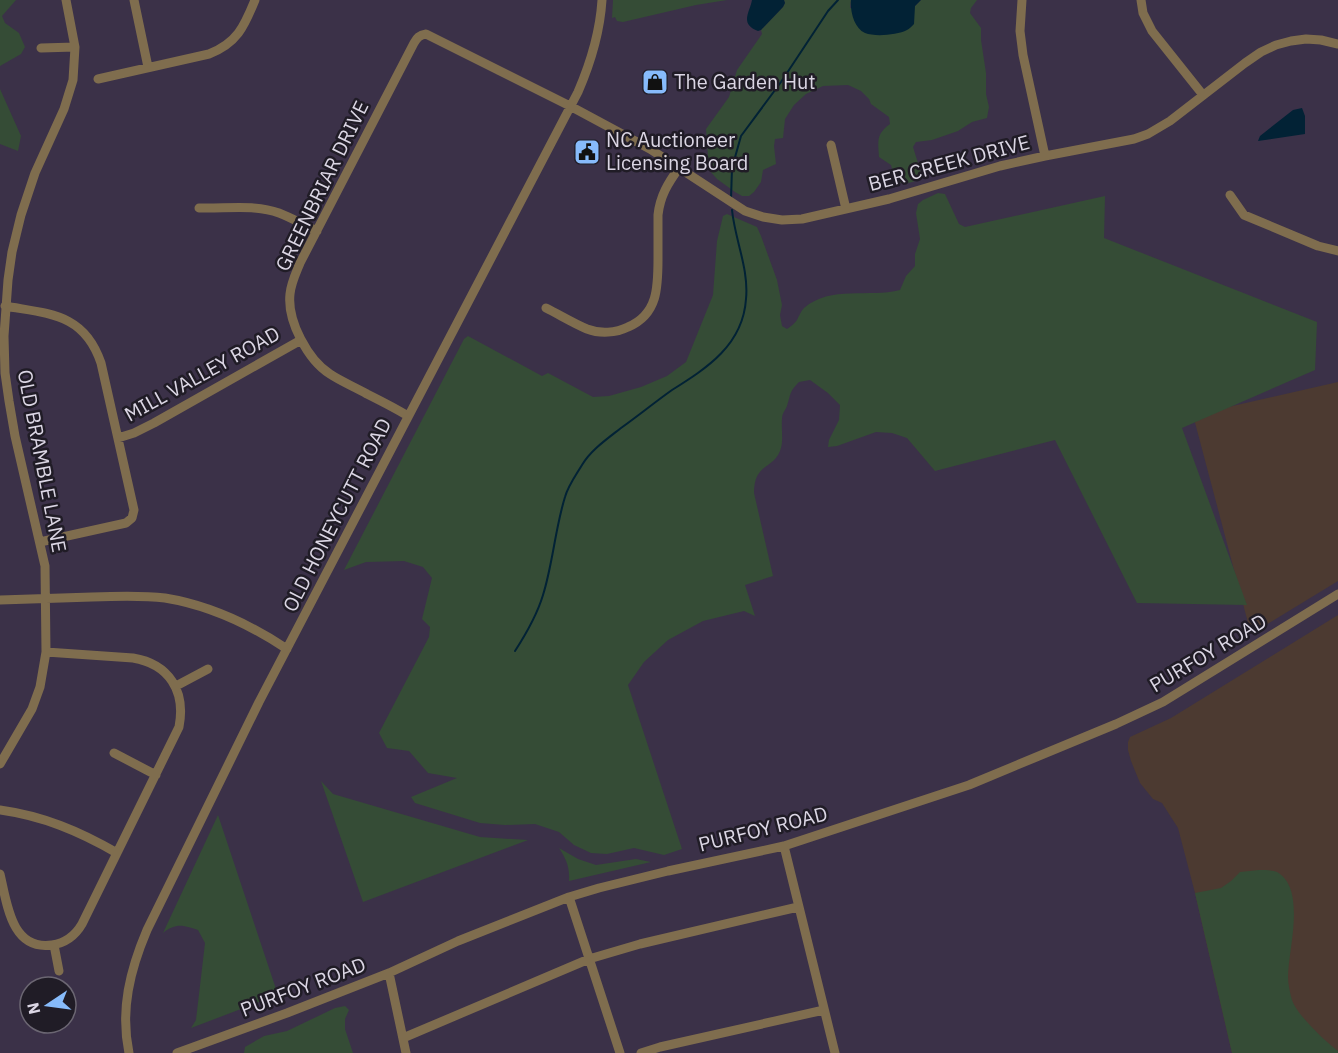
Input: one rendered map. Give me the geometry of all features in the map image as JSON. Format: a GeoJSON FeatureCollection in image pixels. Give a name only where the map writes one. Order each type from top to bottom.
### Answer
{"type":"FeatureCollection","features":[{"type":"Feature","properties":{"kind":"street","name":"OLD BRAMBLE LANE"},"geometry":{"type":"LineString","coordinates":[[0,764],[32,709],[40,687],[46,652],[45,566],[9,401],[4,345],[5,306],[12,252],[21,215],[35,173],[73,80],[75,47],[66,0]]}},
{"type":"Feature","properties":{"kind":"street"},"geometry":{"type":"LineString","coordinates":[[134,0],[148,67]]}},
{"type":"Feature","properties":{"kind":"street"},"geometry":{"type":"LineString","coordinates":[[98,79],[209,54],[224,47],[241,32],[255,0]]}},
{"type":"Feature","properties":{"kind":"street","name":"OLD HONEYCUTT ROAD"},"geometry":{"type":"LineString","coordinates":[[129,1053],[126,999],[130,976],[140,946],[259,702],[570,106],[592,54],[602,0]]}},
{"type":"Feature","properties":{"kind":"street"},"geometry":{"type":"LineString","coordinates":[[1022,0],[1020,30],[1023,55],[1045,156]]}},
{"type":"Feature","properties":{"kind":"street"},"geometry":{"type":"LineString","coordinates":[[1141,0],[1143,14],[1152,31],[1203,95]]}},
{"type":"Feature","properties":{"kind":"street","name":"BER CREEK DRIVE"},"geometry":{"type":"LineString","coordinates":[[426,34],[650,149],[745,211],[782,220],[802,219],[889,199],[990,169],[1148,134],[1170,121],[1261,52],[1276,45],[1306,39],[1338,44]]}},
{"type":"Feature","properties":{"kind":"street","name":"GREENBRIAR DRIVE"},"geometry":{"type":"LineString","coordinates":[[408,416],[329,374],[315,360],[294,324],[290,295],[295,276],[317,231],[414,43],[418,36],[426,34]]}},
{"type":"Feature","properties":{"kind":"street"},"geometry":{"type":"LineString","coordinates":[[41,48],[75,47]]}},
{"type":"Feature","properties":{"kind":"street"},"geometry":{"type":"LineString","coordinates":[[831,145],[846,209]]}},
{"type":"Feature","properties":{"kind":"street"},"geometry":{"type":"LineString","coordinates":[[546,308],[588,329],[603,332],[632,326],[646,315],[653,303],[658,284],[659,205],[662,195],[679,168]]}},
{"type":"Feature","properties":{"kind":"street"},"geometry":{"type":"LineString","coordinates":[[1230,195],[1244,215],[1318,246],[1338,251]]}},
{"type":"Feature","properties":{"kind":"street"},"geometry":{"type":"LineString","coordinates":[[200,208],[248,207],[270,211],[317,231]]}},
{"type":"Feature","properties":{"kind":"street"},"geometry":{"type":"LineString","coordinates":[[5,306],[53,314],[74,324],[88,337],[101,363],[134,510],[132,518],[126,523],[40,542]]}},
{"type":"Feature","properties":{"kind":"street","name":"MILL VALLEY ROAD"},"geometry":{"type":"LineString","coordinates":[[118,438],[154,423],[302,340]]}},
{"type":"Feature","properties":{"kind":"street","name":"PURFOY ROAD"},"geometry":{"type":"LineString","coordinates":[[177,1053],[389,973],[458,941],[569,897],[668,871],[784,846],[969,785],[1163,702],[1338,594]]}},
{"type":"Feature","properties":{"kind":"street"},"geometry":{"type":"LineString","coordinates":[[0,600],[133,596],[179,601],[223,615],[287,649]]}},
{"type":"Feature","properties":{"kind":"street"},"geometry":{"type":"LineString","coordinates":[[0,874],[10,917],[21,935],[31,942],[45,945],[54,945],[68,940],[78,931],[179,727],[181,708],[176,686],[157,666],[141,659],[46,652]]}},
{"type":"Feature","properties":{"kind":"street"},"geometry":{"type":"LineString","coordinates":[[176,686],[208,669]]}},
{"type":"Feature","properties":{"kind":"street"},"geometry":{"type":"LineString","coordinates":[[114,753],[156,775]]}},
{"type":"Feature","properties":{"kind":"street"},"geometry":{"type":"LineString","coordinates":[[0,810],[29,815],[61,825],[117,853]]}},
{"type":"Feature","properties":{"kind":"street"},"geometry":{"type":"LineString","coordinates":[[784,846],[835,1053]]}},
{"type":"Feature","properties":{"kind":"street"},"geometry":{"type":"LineString","coordinates":[[569,897],[620,1053]]}},
{"type":"Feature","properties":{"kind":"street"},"geometry":{"type":"LineString","coordinates":[[403,1038],[589,959],[640,944],[798,907]]}},
{"type":"Feature","properties":{"kind":"street"},"geometry":{"type":"LineString","coordinates":[[54,945],[59,971]]}},
{"type":"Feature","properties":{"kind":"street"},"geometry":{"type":"LineString","coordinates":[[389,973],[406,1053]]}},
{"type":"Feature","properties":{"kind":"street"},"geometry":{"type":"LineString","coordinates":[[641,1053],[824,1010]]}},
{"type":"Feature","properties":{"kind":"shaded area"},"geometry":{"type":"Polygon","coordinates":[[[1338,382],[1338,581],[1251,634],[1193,415],[1338,382]]]}},
{"type":"Feature","properties":{"kind":"shaded area"},"geometry":{"type":"Polygon","coordinates":[[[1338,615],[1338,1053],[1232,1053],[1178,828],[1162,803],[1153,799],[1140,783],[1131,761],[1128,742],[1130,737],[1171,718],[1338,615]]]}},
{"type":"Feature","properties":{"kind":"green space"},"geometry":{"type":"Polygon","coordinates":[[[0,0],[16,0],[2,16],[5,23],[19,33],[25,47],[21,54],[0,66],[0,0]]]}},
{"type":"Feature","properties":{"kind":"green space"},"geometry":{"type":"Polygon","coordinates":[[[613,0],[727,0],[623,22],[617,21],[615,17],[612,18],[613,0]]]}},
{"type":"Feature","properties":{"kind":"green space"},"geometry":{"type":"Polygon","coordinates":[[[784,0],[851,0],[850,8],[915,6],[921,0],[977,0],[970,13],[981,28],[989,107],[987,118],[972,122],[958,131],[932,140],[916,142],[913,147],[922,176],[912,182],[900,183],[894,176],[891,165],[879,157],[879,138],[882,131],[890,124],[889,117],[871,104],[861,91],[848,85],[823,86],[806,94],[794,105],[785,119],[783,138],[775,139],[776,164],[763,170],[761,182],[754,192],[749,196],[742,196],[735,192],[709,170],[706,129],[729,97],[737,70],[762,34],[761,30],[783,7],[784,0]]]}},
{"type":"Feature","properties":{"kind":"green space"},"geometry":{"type":"Polygon","coordinates":[[[0,89],[21,136],[18,151],[0,144],[0,89]]]}},
{"type":"Feature","properties":{"kind":"green space"},"geometry":{"type":"Polygon","coordinates":[[[938,193],[945,194],[959,224],[965,227],[1105,196],[1104,238],[1317,322],[1315,370],[1182,428],[1247,605],[1137,603],[1055,440],[935,471],[907,438],[892,433],[876,432],[828,447],[839,420],[840,405],[810,380],[799,382],[792,391],[783,415],[780,451],[777,457],[760,472],[755,483],[754,493],[773,576],[745,585],[755,616],[744,611],[703,621],[668,640],[644,662],[628,685],[682,849],[664,855],[634,848],[607,854],[591,853],[574,845],[559,832],[535,824],[480,823],[415,803],[411,797],[457,778],[428,773],[409,751],[387,748],[379,733],[429,637],[430,627],[422,619],[432,578],[423,567],[404,561],[366,562],[344,570],[464,339],[468,336],[542,376],[548,373],[593,397],[609,396],[641,387],[667,376],[686,362],[713,295],[717,241],[723,216],[727,214],[757,227],[777,280],[782,305],[780,315],[782,326],[787,329],[796,321],[804,308],[826,297],[838,294],[900,290],[906,276],[915,266],[915,254],[920,239],[916,213],[918,204],[938,193]]]}},
{"type":"Feature","properties":{"kind":"green space"},"geometry":{"type":"Polygon","coordinates":[[[321,781],[333,794],[480,837],[528,840],[363,902],[321,781]]]}},
{"type":"Feature","properties":{"kind":"green space"},"geometry":{"type":"Polygon","coordinates":[[[218,815],[278,995],[191,1028],[196,1020],[205,943],[198,930],[188,927],[176,926],[163,933],[218,815]]]}},
{"type":"Feature","properties":{"kind":"green space"},"geometry":{"type":"Polygon","coordinates":[[[559,848],[578,859],[596,865],[636,859],[651,862],[569,881],[567,863],[559,848]]]}},
{"type":"Feature","properties":{"kind":"green space"},"geometry":{"type":"Polygon","coordinates":[[[1259,870],[1277,872],[1286,880],[1291,892],[1294,921],[1288,977],[1292,1000],[1305,1020],[1338,1053],[1232,1053],[1195,893],[1221,888],[1240,872],[1259,870]]]}},
{"type":"Feature","properties":{"kind":"green space"},"geometry":{"type":"Polygon","coordinates":[[[345,1006],[349,1010],[345,1019],[345,1029],[353,1053],[244,1053],[245,1047],[264,1036],[287,1031],[335,1008],[345,1006]]]}},
{"type":"Feature","properties":{"kind":"water"},"geometry":{"type":"Polygon","coordinates":[[[752,0],[784,0],[785,3],[758,31],[752,28],[747,21],[752,0]]]}},
{"type":"Feature","properties":{"kind":"water"},"geometry":{"type":"Polygon","coordinates":[[[851,0],[921,0],[915,6],[914,24],[910,28],[898,33],[880,35],[861,31],[852,14],[851,0]]]}},
{"type":"Feature","properties":{"kind":"water"},"geometry":{"type":"Polygon","coordinates":[[[1302,108],[1305,116],[1305,134],[1258,141],[1260,136],[1293,110],[1302,108]]]}},
{"type":"Feature","properties":{"kind":"waterway"},"geometry":{"type":"LineString","coordinates":[[731,199],[732,168],[741,136],[838,0]]}},
{"type":"Feature","properties":{"kind":"waterway"},"geometry":{"type":"LineString","coordinates":[[515,651],[541,602],[565,497],[590,454],[621,428],[710,364],[721,354],[738,330],[746,299],[746,277],[732,210]]}},
{"type":"Feature","properties":{"kind":"place","name":"The Garden Hut"},"geometry":{"type":"Point","coordinates":[655,82]}},
{"type":"Feature","properties":{"kind":"place","name":"NC Auctioneer Licensing Board"},"geometry":{"type":"Point","coordinates":[587,152]}}]}
